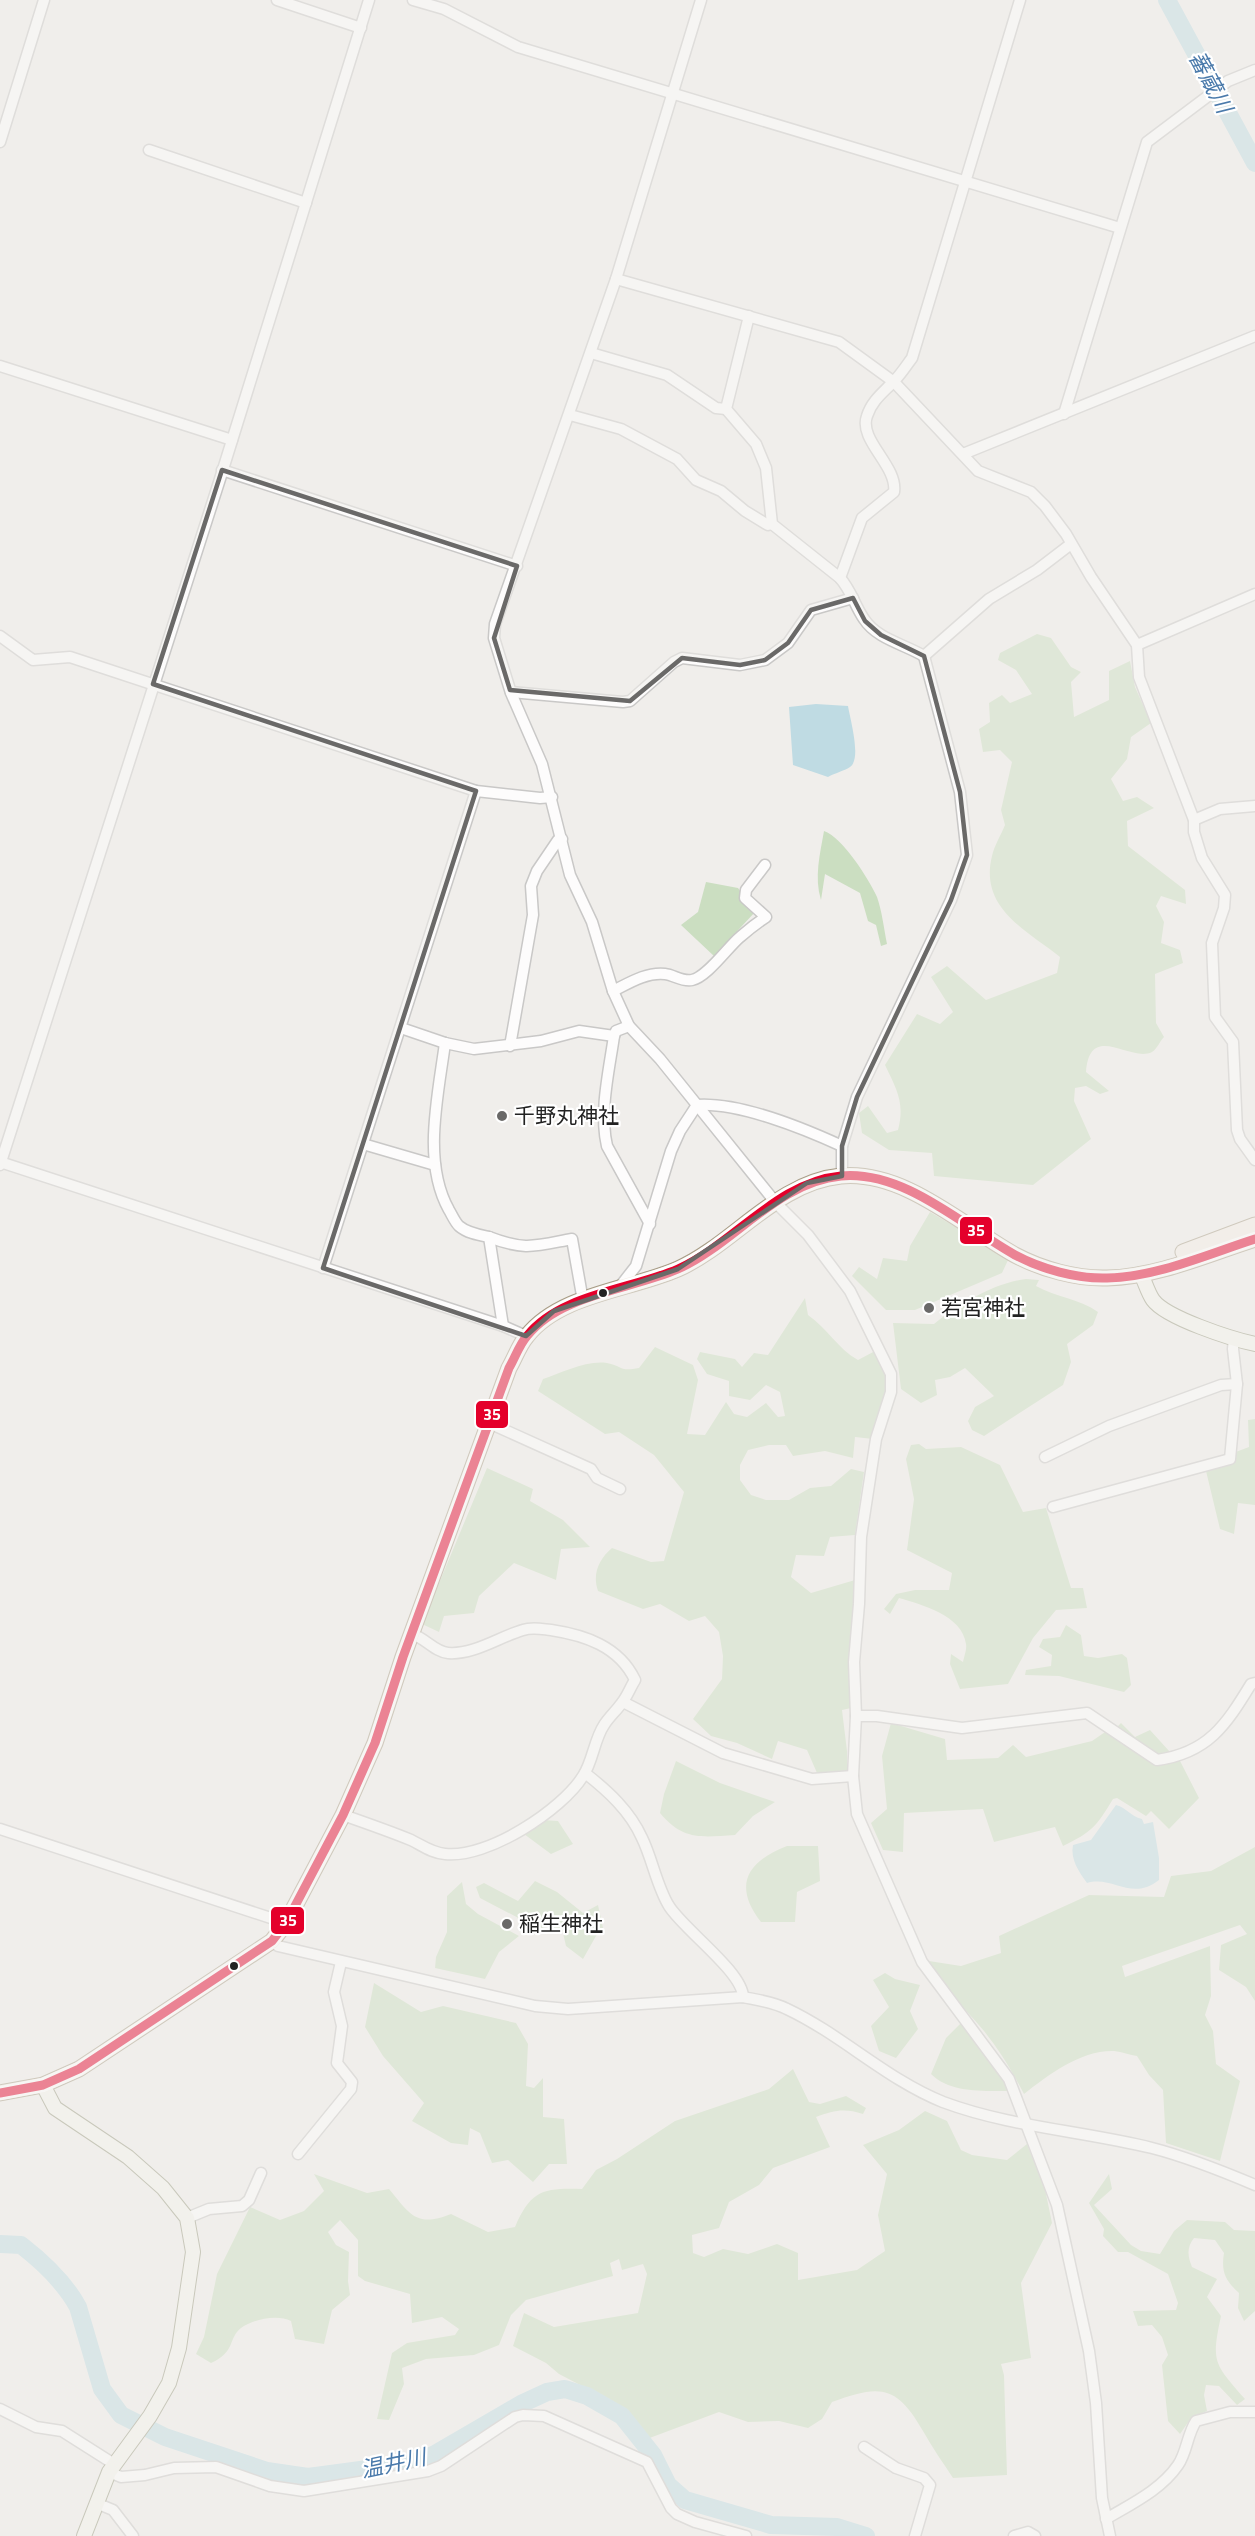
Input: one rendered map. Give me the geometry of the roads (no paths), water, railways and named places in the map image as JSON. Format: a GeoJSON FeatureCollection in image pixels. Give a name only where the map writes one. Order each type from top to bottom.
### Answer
{"type":"FeatureCollection","features":[{"type":"Feature","properties":{"kind":"main road"},"geometry":{"type":"LineString","coordinates":[[0,2093],[43,2085],[80,2069],[272,1941],[286,1923],[343,1815],[375,1743],[412,1634],[509,1368],[526,1336],[554,1311],[678,1269],[725,1240],[807,1183],[842,1176],[870,1178],[901,1185],[1017,1256],[1048,1268],[1106,1278],[1141,1274],[1255,1239]]}},
{"type":"Feature","properties":{"kind":"main road"},"geometry":{"type":"LineString","coordinates":[[1141,1274],[1165,1259],[1255,1225]]}},
{"type":"Feature","properties":{"kind":"street"},"geometry":{"type":"LineString","coordinates":[[0,142],[44,0]]}},
{"type":"Feature","properties":{"kind":"street"},"geometry":{"type":"LineString","coordinates":[[277,0],[361,28]]}},
{"type":"Feature","properties":{"kind":"street"},"geometry":{"type":"LineString","coordinates":[[369,0],[232,440],[0,1163],[502,1326],[526,1336]]}},
{"type":"Feature","properties":{"kind":"street"},"geometry":{"type":"LineString","coordinates":[[413,0],[444,9],[518,47],[1120,228]]}},
{"type":"Feature","properties":{"kind":"street"},"geometry":{"type":"LineString","coordinates":[[701,0],[616,279],[495,624],[494,638],[511,692],[542,764],[570,875],[592,922],[612,991],[629,1026],[697,1105],[776,1203],[808,1235],[850,1291],[891,1374],[891,1392],[876,1439],[861,1537],[860,1604],[854,1662],[856,1716],[853,1776],[857,1814],[910,1939],[937,1984],[974,2029],[1009,2079],[1057,2205],[1089,2351],[1096,2403],[1102,2499],[1110,2536]]}},
{"type":"Feature","properties":{"kind":"street"},"geometry":{"type":"LineString","coordinates":[[840,578],[862,518],[894,492],[896,481],[869,435],[866,425],[867,416],[882,391],[894,382],[912,358],[1020,0]]}},
{"type":"Feature","properties":{"kind":"street"},"geometry":{"type":"LineString","coordinates":[[1064,414],[1147,142],[1228,81],[1255,70]]}},
{"type":"Feature","properties":{"kind":"street"},"geometry":{"type":"LineString","coordinates":[[149,150],[306,203]]}},
{"type":"Feature","properties":{"kind":"street"},"geometry":{"type":"LineString","coordinates":[[616,279],[839,342],[894,382],[978,471],[1031,492],[1066,534],[1137,645],[1139,677],[1194,820],[1194,832],[1202,858],[1225,895],[1224,908],[1212,943],[1215,1017],[1233,1042],[1237,1130],[1240,1139],[1255,1160]]}},
{"type":"Feature","properties":{"kind":"street"},"geometry":{"type":"LineString","coordinates":[[726,409],[749,316]]}},
{"type":"Feature","properties":{"kind":"street"},"geometry":{"type":"LineString","coordinates":[[963,454],[1255,336]]}},
{"type":"Feature","properties":{"kind":"street"},"geometry":{"type":"LineString","coordinates":[[591,353],[667,375],[716,408],[726,409],[756,444],[766,468],[772,524]]}},
{"type":"Feature","properties":{"kind":"street"},"geometry":{"type":"LineString","coordinates":[[0,366],[232,440]]}},
{"type":"Feature","properties":{"kind":"street"},"geometry":{"type":"LineString","coordinates":[[570,415],[621,429],[677,459],[696,480],[721,491],[745,512],[768,525],[772,524],[840,578],[848,587],[865,621],[881,635],[924,656],[960,792],[967,855],[951,900],[857,1097],[842,1146],[842,1176]]}},
{"type":"Feature","properties":{"kind":"street"},"geometry":{"type":"LineString","coordinates":[[222,470],[517,566]]}},
{"type":"Feature","properties":{"kind":"street"},"geometry":{"type":"LineString","coordinates":[[924,656],[989,599],[1037,570],[1071,544]]}},
{"type":"Feature","properties":{"kind":"street"},"geometry":{"type":"LineString","coordinates":[[1137,645],[1255,594]]}},
{"type":"Feature","properties":{"kind":"street"},"geometry":{"type":"LineString","coordinates":[[511,692],[630,701],[674,662],[682,658],[740,665],[765,660],[788,643],[811,610],[853,598]]}},
{"type":"Feature","properties":{"kind":"street"},"geometry":{"type":"LineString","coordinates":[[0,636],[33,660],[70,657],[476,791],[540,798],[552,797]]}},
{"type":"Feature","properties":{"kind":"street"},"geometry":{"type":"LineString","coordinates":[[323,1268],[476,791]]}},
{"type":"Feature","properties":{"kind":"street"},"geometry":{"type":"LineString","coordinates":[[1194,820],[1220,809],[1255,806]]}},
{"type":"Feature","properties":{"kind":"street"},"geometry":{"type":"LineString","coordinates":[[510,1046],[533,915],[531,886],[537,872],[558,840],[562,839]]}},
{"type":"Feature","properties":{"kind":"street"},"geometry":{"type":"LineString","coordinates":[[612,991],[638,978],[652,975],[666,974],[685,980],[694,980],[711,967],[740,937],[766,917],[745,898],[746,890],[765,865]]}},
{"type":"Feature","properties":{"kind":"street"},"geometry":{"type":"LineString","coordinates":[[629,1026],[616,1031],[614,1036],[606,1105],[605,1137],[607,1146],[650,1224]]}},
{"type":"Feature","properties":{"kind":"street"},"geometry":{"type":"LineString","coordinates":[[401,1028],[445,1043],[474,1049],[541,1041],[579,1031],[614,1036]]}},
{"type":"Feature","properties":{"kind":"street"},"geometry":{"type":"LineString","coordinates":[[445,1043],[436,1112],[435,1165],[440,1194],[458,1225],[473,1234],[510,1245],[526,1247],[572,1239],[583,1301]]}},
{"type":"Feature","properties":{"kind":"street"},"geometry":{"type":"LineString","coordinates":[[697,1105],[714,1104],[798,1126],[842,1146]]}},
{"type":"Feature","properties":{"kind":"street"},"geometry":{"type":"LineString","coordinates":[[618,1290],[636,1266],[671,1151],[680,1131],[697,1105]]}},
{"type":"Feature","properties":{"kind":"street"},"geometry":{"type":"LineString","coordinates":[[363,1144],[435,1165]]}},
{"type":"Feature","properties":{"kind":"street"},"geometry":{"type":"LineString","coordinates":[[489,1237],[502,1326]]}},
{"type":"Feature","properties":{"kind":"street"},"geometry":{"type":"LineString","coordinates":[[1141,1274],[1153,1300],[1163,1310],[1177,1318],[1255,1344]]}},
{"type":"Feature","properties":{"kind":"street"},"geometry":{"type":"LineString","coordinates":[[1053,1507],[1230,1459],[1237,1384],[1234,1338]]}},
{"type":"Feature","properties":{"kind":"street"},"geometry":{"type":"LineString","coordinates":[[1045,1457],[1109,1426],[1221,1385],[1237,1384]]}},
{"type":"Feature","properties":{"kind":"street"},"geometry":{"type":"LineString","coordinates":[[489,1423],[591,1469],[597,1478],[620,1489]]}},
{"type":"Feature","properties":{"kind":"street"},"geometry":{"type":"LineString","coordinates":[[343,1815],[412,1841],[434,1852],[458,1855],[518,1833],[559,1804],[572,1791],[585,1773],[603,1725],[623,1702],[634,1680],[632,1673],[612,1651],[592,1640],[572,1634],[526,1629],[474,1649],[447,1653],[412,1634]]}},
{"type":"Feature","properties":{"kind":"street"},"geometry":{"type":"LineString","coordinates":[[856,1716],[877,1716],[962,1728],[1087,1713],[1157,1760],[1195,1749],[1216,1735],[1251,1684],[1255,1683]]}},
{"type":"Feature","properties":{"kind":"street"},"geometry":{"type":"LineString","coordinates":[[623,1702],[723,1753],[812,1779],[853,1776]]}},
{"type":"Feature","properties":{"kind":"street"},"geometry":{"type":"LineString","coordinates":[[585,1773],[611,1794],[642,1836],[668,1906],[728,1969],[743,1991],[743,1997]]}},
{"type":"Feature","properties":{"kind":"street"},"geometry":{"type":"LineString","coordinates":[[0,1829],[286,1923]]}},
{"type":"Feature","properties":{"kind":"street"},"geometry":{"type":"LineString","coordinates":[[272,1941],[278,1946],[341,1962],[535,2006],[568,2009],[743,1997],[785,2007],[896,2079],[942,2101],[972,2112],[1153,2148],[1255,2185]]}},
{"type":"Feature","properties":{"kind":"street"},"geometry":{"type":"LineString","coordinates":[[298,2154],[351,2089],[352,2082],[337,2063],[342,2026],[334,1992],[341,1962]]}},
{"type":"Feature","properties":{"kind":"street"},"geometry":{"type":"LineString","coordinates":[[43,2085],[55,2108],[128,2157],[163,2188],[187,2218],[193,2252],[179,2348],[169,2383],[150,2416],[112,2468],[84,2536]]}},
{"type":"Feature","properties":{"kind":"street"},"geometry":{"type":"LineString","coordinates":[[187,2218],[209,2209],[242,2206],[249,2200],[261,2173]]}},
{"type":"Feature","properties":{"kind":"street"},"geometry":{"type":"LineString","coordinates":[[0,2409],[36,2427],[62,2431],[121,2477],[145,2475],[174,2468],[216,2467],[270,2486],[304,2491],[429,2471],[441,2466],[515,2417],[544,2416],[646,2463],[671,2508],[685,2519],[746,2536]]}},
{"type":"Feature","properties":{"kind":"street"},"geometry":{"type":"LineString","coordinates":[[1106,2518],[1151,2492],[1178,2465],[1196,2421],[1230,2412],[1255,2412]]}},
{"type":"Feature","properties":{"kind":"street"},"geometry":{"type":"LineString","coordinates":[[864,2447],[896,2468],[924,2478],[930,2485],[915,2536]]}},
{"type":"Feature","properties":{"kind":"street"},"geometry":{"type":"LineString","coordinates":[[96,2503],[113,2510],[133,2536]]}},
{"type":"Feature","properties":{"kind":"street"},"geometry":{"type":"LineString","coordinates":[[1014,2536],[1028,2532],[1035,2536]]}},
{"type":"Feature","properties":{"kind":"water"},"geometry":{"type":"Polygon","coordinates":[[[816,704],[848,706],[854,738],[853,763],[850,767],[828,777],[793,765],[789,707],[816,704]]]}},
{"type":"Feature","properties":{"kind":"water"},"geometry":{"type":"Polygon","coordinates":[[[1116,1805],[1142,1819],[1144,1824],[1153,1822],[1159,1858],[1159,1880],[1149,1886],[1131,1889],[1105,1882],[1087,1883],[1076,1865],[1073,1845],[1091,1840],[1116,1805]]]}},
{"type":"Feature","properties":{"kind":"waterway","name":"蕃蔵川"},"geometry":{"type":"LineString","coordinates":[[1167,0],[1255,163]]}},
{"type":"Feature","properties":{"kind":"waterway","name":"温井川"},"geometry":{"type":"LineString","coordinates":[[0,2244],[21,2245],[60,2281],[78,2307],[102,2389],[121,2415],[165,2437],[267,2471],[308,2477],[413,2463],[435,2454],[521,2404],[547,2392],[565,2389],[587,2396],[622,2416],[653,2455],[668,2485],[685,2500],[771,2525],[837,2527],[866,2536]]}},
{"type":"Feature","properties":{"kind":"place","name":"千野丸神社"},"geometry":{"type":"Point","coordinates":[502,1116]}},
{"type":"Feature","properties":{"kind":"place","name":"若宮神社"},"geometry":{"type":"Point","coordinates":[929,1308]}},
{"type":"Feature","properties":{"kind":"place","name":"稲生神社"},"geometry":{"type":"Point","coordinates":[507,1924]}}]}
